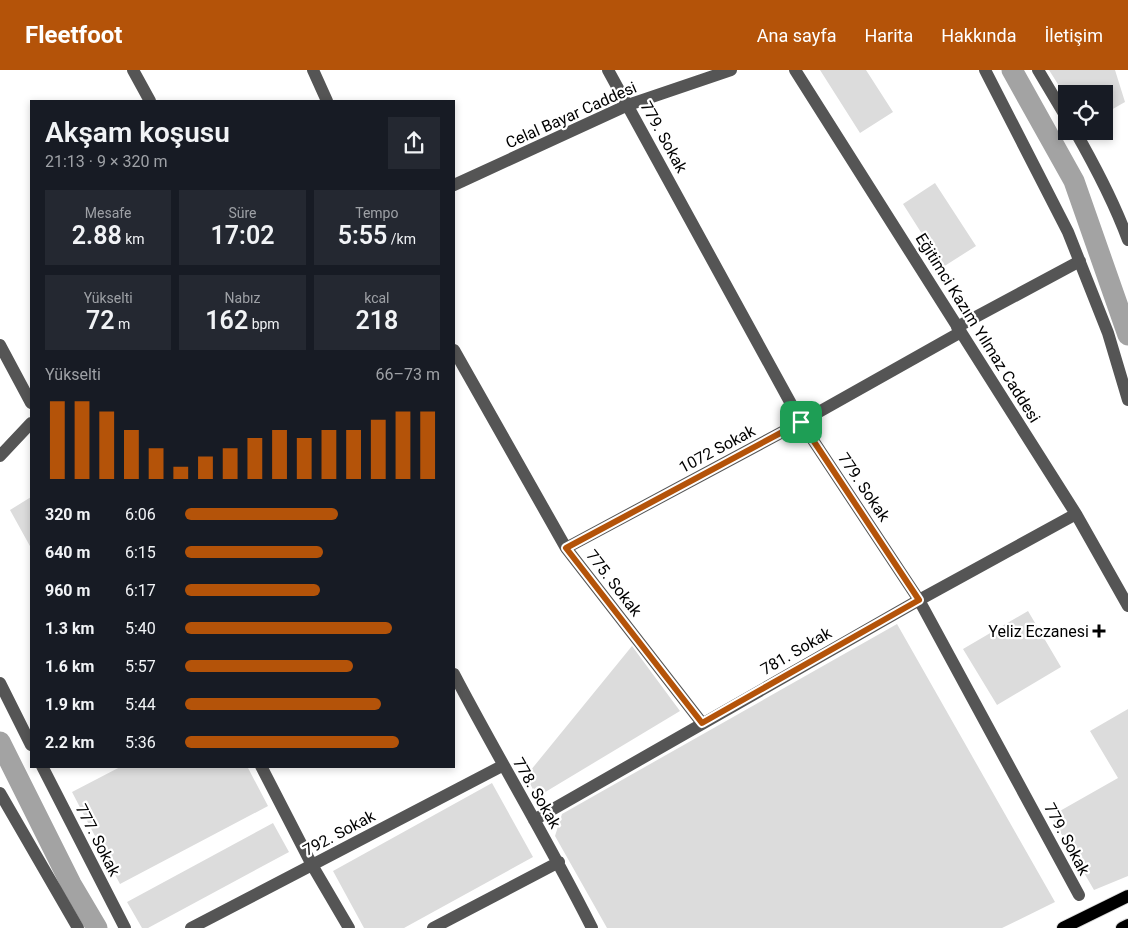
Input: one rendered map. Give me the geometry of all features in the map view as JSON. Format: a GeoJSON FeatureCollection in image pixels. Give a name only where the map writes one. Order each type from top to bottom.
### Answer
{"type":"FeatureCollection","features":[{"type":"Feature","properties":{"kind":"main road"},"geometry":{"type":"LineString","coordinates":[[1063,928],[1128,896]]}},
{"type":"Feature","properties":{"kind":"main road"},"geometry":{"type":"LineString","coordinates":[[1122,928],[1128,925]]}},
{"type":"Feature","properties":{"kind":"street"},"geometry":{"type":"LineString","coordinates":[[133,70],[149,100]]}},
{"type":"Feature","properties":{"kind":"street"},"geometry":{"type":"LineString","coordinates":[[313,70],[327,100]]}},
{"type":"Feature","properties":{"kind":"street","name":"779. Sokak"},"geometry":{"type":"LineString","coordinates":[[608,70],[801,422],[919,600],[1079,895]]}},
{"type":"Feature","properties":{"kind":"street","name":"Celal Bayar Caddesi"},"geometry":{"type":"LineString","coordinates":[[455,185],[628,105],[731,70]]}},
{"type":"Feature","properties":{"kind":"street","name":"Eğitimci Kazım Yılmaz Caddesi"},"geometry":{"type":"LineString","coordinates":[[795,70],[1076,514],[1128,606]]}},
{"type":"Feature","properties":{"kind":"street"},"geometry":{"type":"LineString","coordinates":[[984,70],[1068,232],[1108,333],[1128,400]]}},
{"type":"Feature","properties":{"kind":"street"},"geometry":{"type":"LineString","coordinates":[[1038,70],[1058,104]]}},
{"type":"Feature","properties":{"kind":"street"},"geometry":{"type":"LineString","coordinates":[[1079,140],[1098,174],[1128,240]]}},
{"type":"Feature","properties":{"kind":"street","name":"1072 Sokak"},"geometry":{"type":"LineString","coordinates":[[566,548],[801,422],[959,329],[1080,261]]}},
{"type":"Feature","properties":{"kind":"street"},"geometry":{"type":"LineString","coordinates":[[0,345],[30,401]]}},
{"type":"Feature","properties":{"kind":"street","name":"775. Sokak"},"geometry":{"type":"LineString","coordinates":[[455,352],[566,548],[702,723]]}},
{"type":"Feature","properties":{"kind":"street"},"geometry":{"type":"LineString","coordinates":[[0,456],[30,424]]}},
{"type":"Feature","properties":{"kind":"street","name":"781. Sokak"},"geometry":{"type":"LineString","coordinates":[[534,820],[919,600],[1076,514]]}},
{"type":"Feature","properties":{"kind":"street","name":"778. Sokak"},"geometry":{"type":"LineString","coordinates":[[455,676],[502,766],[559,862],[592,928]]}},
{"type":"Feature","properties":{"kind":"street"},"geometry":{"type":"LineString","coordinates":[[0,683],[30,743]]}},
{"type":"Feature","properties":{"kind":"street","name":"792. Sokak"},"geometry":{"type":"LineString","coordinates":[[191,928],[502,766]]}},
{"type":"Feature","properties":{"kind":"street","name":"777. Sokak"},"geometry":{"type":"LineString","coordinates":[[43,768],[125,928]]}},
{"type":"Feature","properties":{"kind":"street"},"geometry":{"type":"LineString","coordinates":[[262,768],[312,865],[349,928]]}},
{"type":"Feature","properties":{"kind":"street"},"geometry":{"type":"LineString","coordinates":[[0,793],[78,928]]}},
{"type":"Feature","properties":{"kind":"street"},"geometry":{"type":"LineString","coordinates":[[434,928],[559,862]]}},
{"type":"Feature","properties":{"kind":"shaded area"},"geometry":{"type":"Polygon","coordinates":[[[820,70],[866,70],[893,112],[860,133],[820,70]]]}},
{"type":"Feature","properties":{"kind":"shaded area"},"geometry":{"type":"Polygon","coordinates":[[[1049,70],[1115,70],[1125,102],[1113,109],[1113,85],[1058,85],[1049,70]]]}},
{"type":"Feature","properties":{"kind":"shaded area"},"geometry":{"type":"Polygon","coordinates":[[[935,183],[976,246],[943,267],[903,204],[935,183]]]}},
{"type":"Feature","properties":{"kind":"shaded area"},"geometry":{"type":"Polygon","coordinates":[[[30,498],[30,546],[10,510],[30,498]]]}},
{"type":"Feature","properties":{"kind":"shaded area"},"geometry":{"type":"Polygon","coordinates":[[[1028,611],[1061,667],[997,705],[963,649],[1028,611]]]}},
{"type":"Feature","properties":{"kind":"shaded area"},"geometry":{"type":"Polygon","coordinates":[[[897,624],[1055,902],[1002,928],[607,928],[555,836],[562,814],[897,624]]]}},
{"type":"Feature","properties":{"kind":"shaded area"},"geometry":{"type":"Polygon","coordinates":[[[632,646],[680,711],[537,797],[526,776],[632,646]]]}},
{"type":"Feature","properties":{"kind":"shaded area"},"geometry":{"type":"Polygon","coordinates":[[[1128,709],[1128,876],[1094,890],[1051,816],[1118,778],[1090,731],[1128,709]]]}},
{"type":"Feature","properties":{"kind":"shaded area"},"geometry":{"type":"Polygon","coordinates":[[[118,768],[248,768],[268,806],[120,884],[72,792],[118,768]]]}},
{"type":"Feature","properties":{"kind":"shaded area"},"geometry":{"type":"Polygon","coordinates":[[[492,783],[533,857],[404,928],[364,928],[333,871],[492,783]]]}},
{"type":"Feature","properties":{"kind":"shaded area"},"geometry":{"type":"Polygon","coordinates":[[[273,823],[289,852],[148,928],[142,928],[127,902],[273,823]]]}},
{"type":"Feature","properties":{"kind":"waterway"},"geometry":{"type":"LineString","coordinates":[[1012,70],[1074,181],[1128,335]]}},
{"type":"Feature","properties":{"kind":"waterway"},"geometry":{"type":"LineString","coordinates":[[0,742],[71,884],[97,928]]}},
{"type":"Feature","properties":{"kind":"place","name":"Yeliz Eczanesi"},"geometry":{"type":"Point","coordinates":[1099,631]}},
{"type":"Feature","properties":{"kind":"route"},"geometry":{"type":"LineString","coordinates":[[801,422],[919,600],[702,723],[566,548],[801,422]]}}]}
